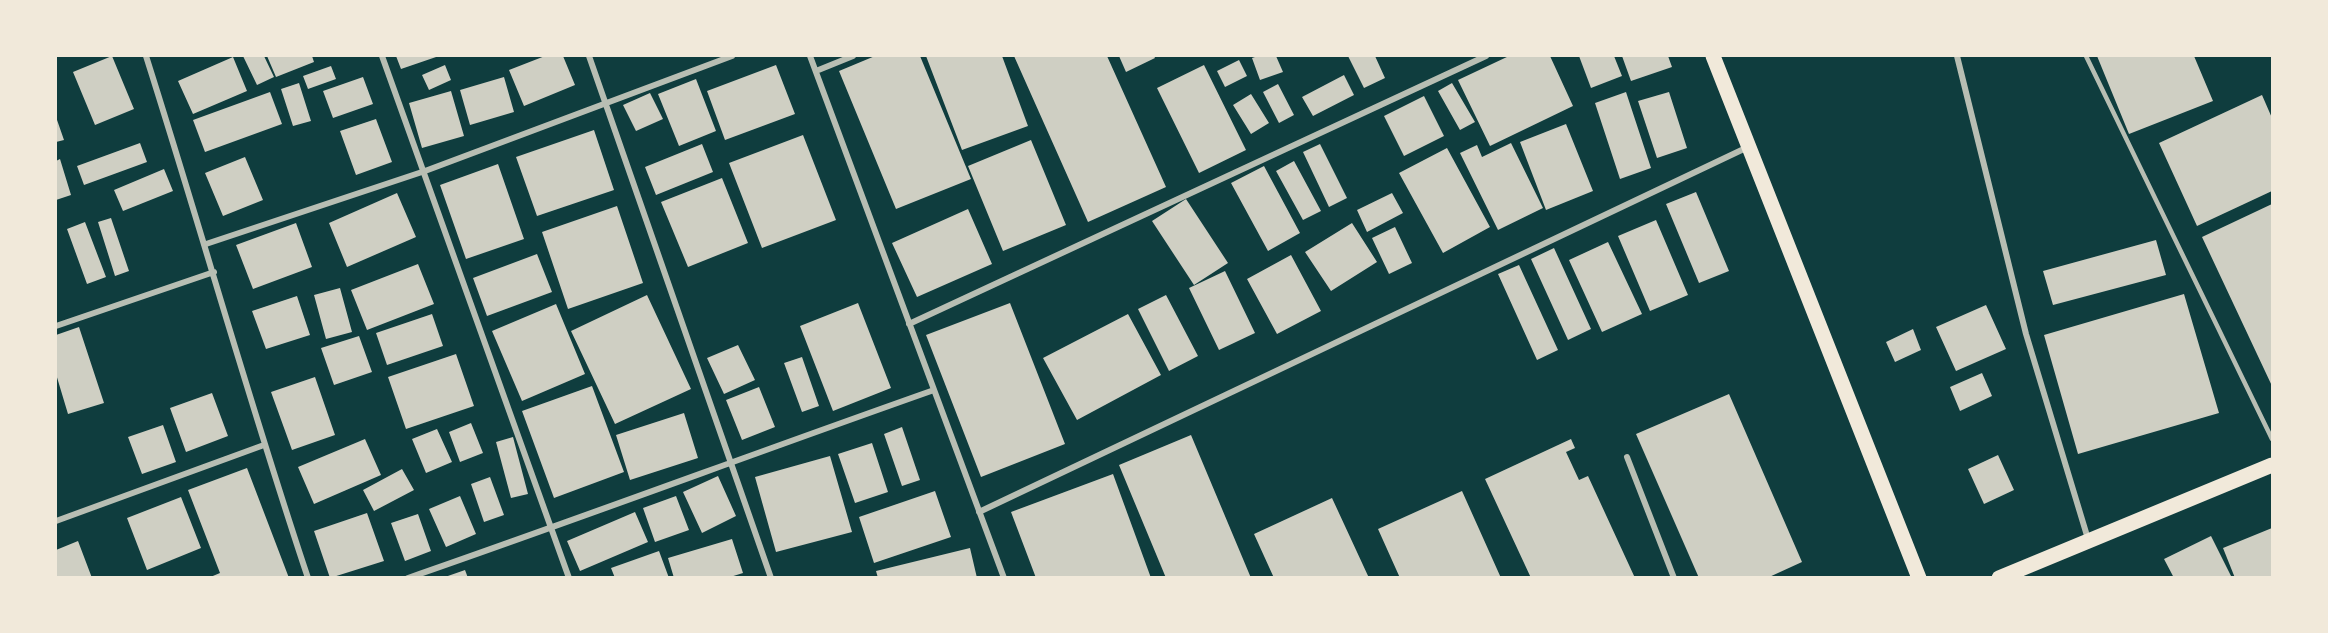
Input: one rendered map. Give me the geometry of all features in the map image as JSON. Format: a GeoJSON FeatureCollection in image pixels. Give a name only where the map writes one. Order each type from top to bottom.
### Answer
{"type":"FeatureCollection","features":[{"type":"Feature","properties":{"kind":"main road"},"geometry":{"type":"LineString","coordinates":[[1713,56],[1919,578]]}},
{"type":"Feature","properties":{"kind":"main road"},"geometry":{"type":"LineString","coordinates":[[1999,578],[2088,539],[2272,465]]}},
{"type":"Feature","properties":{"kind":"street"},"geometry":{"type":"LineString","coordinates":[[146,56],[206,244],[264,445],[308,578]]}},
{"type":"Feature","properties":{"kind":"street"},"geometry":{"type":"LineString","coordinates":[[382,56],[569,578]]}},
{"type":"Feature","properties":{"kind":"street"},"geometry":{"type":"LineString","coordinates":[[589,56],[771,578]]}},
{"type":"Feature","properties":{"kind":"street"},"geometry":{"type":"LineString","coordinates":[[206,244],[425,171],[732,56]]}},
{"type":"Feature","properties":{"kind":"street"},"geometry":{"type":"LineString","coordinates":[[810,56],[1004,578]]}},
{"type":"Feature","properties":{"kind":"street"},"geometry":{"type":"LineString","coordinates":[[816,71],[853,56]]}},
{"type":"Feature","properties":{"kind":"street"},"geometry":{"type":"LineString","coordinates":[[909,324],[1486,56]]}},
{"type":"Feature","properties":{"kind":"street"},"geometry":{"type":"LineString","coordinates":[[1958,56],[2026,334],[2088,539]]}},
{"type":"Feature","properties":{"kind":"street"},"geometry":{"type":"LineString","coordinates":[[979,512],[1748,147]]}},
{"type":"Feature","properties":{"kind":"street"},"geometry":{"type":"LineString","coordinates":[[56,326],[214,272]]}},
{"type":"Feature","properties":{"kind":"street"},"geometry":{"type":"LineString","coordinates":[[408,578],[934,390]]}},
{"type":"Feature","properties":{"kind":"street"},"geometry":{"type":"LineString","coordinates":[[56,521],[264,445]]}},
{"type":"Feature","properties":{"kind":"street"},"geometry":{"type":"LineString","coordinates":[[1627,457],[1674,578]]}},
{"type":"Feature","properties":{"kind":"lane"},"geometry":{"type":"LineString","coordinates":[[2086,56],[2272,439]]}},
{"type":"Feature","properties":{"kind":"building"},"geometry":{"type":"Polygon","coordinates":[[[112,56],[134,109],[95,125],[73,72],[112,56]]]}},
{"type":"Feature","properties":{"kind":"building"},"geometry":{"type":"Polygon","coordinates":[[[243,56],[264,56],[274,77],[257,85],[243,56]]]}},
{"type":"Feature","properties":{"kind":"building"},"geometry":{"type":"Polygon","coordinates":[[[267,56],[312,56],[314,62],[276,77],[267,56]]]}},
{"type":"Feature","properties":{"kind":"building"},"geometry":{"type":"Polygon","coordinates":[[[396,56],[439,56],[401,69],[396,56]]]}},
{"type":"Feature","properties":{"kind":"building"},"geometry":{"type":"Polygon","coordinates":[[[545,56],[563,56],[575,85],[524,106],[509,70],[545,56]]]}},
{"type":"Feature","properties":{"kind":"building"},"geometry":{"type":"Polygon","coordinates":[[[875,56],[920,56],[971,179],[896,209],[839,71],[875,56]]]}},
{"type":"Feature","properties":{"kind":"building"},"geometry":{"type":"Polygon","coordinates":[[[926,56],[1002,56],[1028,126],[962,150],[926,56]]]}},
{"type":"Feature","properties":{"kind":"building"},"geometry":{"type":"Polygon","coordinates":[[[1014,56],[1107,56],[1166,187],[1088,222],[1014,56]]]}},
{"type":"Feature","properties":{"kind":"building"},"geometry":{"type":"Polygon","coordinates":[[[1119,56],[1154,56],[1155,58],[1126,72],[1119,56]]]}},
{"type":"Feature","properties":{"kind":"building"},"geometry":{"type":"Polygon","coordinates":[[[1276,56],[1283,72],[1260,80],[1252,58],[1276,56]]]}},
{"type":"Feature","properties":{"kind":"building"},"geometry":{"type":"Polygon","coordinates":[[[1348,56],[1375,56],[1385,78],[1364,88],[1348,56]]]}},
{"type":"Feature","properties":{"kind":"building"},"geometry":{"type":"Polygon","coordinates":[[[1509,56],[1550,56],[1573,106],[1490,146],[1458,80],[1509,56]]]}},
{"type":"Feature","properties":{"kind":"building"},"geometry":{"type":"Polygon","coordinates":[[[1579,56],[1614,56],[1622,76],[1591,88],[1579,56]]]}},
{"type":"Feature","properties":{"kind":"building"},"geometry":{"type":"Polygon","coordinates":[[[1622,56],[1668,56],[1672,67],[1631,81],[1622,56]]]}},
{"type":"Feature","properties":{"kind":"building"},"geometry":{"type":"Polygon","coordinates":[[[2097,56],[2194,56],[2213,101],[2129,134],[2097,56]]]}},
{"type":"Feature","properties":{"kind":"building"},"geometry":{"type":"Polygon","coordinates":[[[233,57],[247,91],[193,114],[178,81],[233,57]]]}},
{"type":"Feature","properties":{"kind":"building"},"geometry":{"type":"Polygon","coordinates":[[[1239,60],[1247,76],[1225,87],[1217,71],[1239,60]]]}},
{"type":"Feature","properties":{"kind":"building"},"geometry":{"type":"Polygon","coordinates":[[[445,65],[451,80],[429,90],[422,75],[445,65]]]}},
{"type":"Feature","properties":{"kind":"building"},"geometry":{"type":"Polygon","coordinates":[[[776,65],[795,114],[725,140],[707,91],[776,65]]]}},
{"type":"Feature","properties":{"kind":"building"},"geometry":{"type":"Polygon","coordinates":[[[1204,65],[1246,150],[1199,173],[1157,88],[1204,65]]]}},
{"type":"Feature","properties":{"kind":"building"},"geometry":{"type":"Polygon","coordinates":[[[331,66],[336,79],[308,89],[303,76],[331,66]]]}},
{"type":"Feature","properties":{"kind":"building"},"geometry":{"type":"Polygon","coordinates":[[[1344,75],[1354,95],[1313,116],[1302,97],[1344,75]]]}},
{"type":"Feature","properties":{"kind":"building"},"geometry":{"type":"Polygon","coordinates":[[[363,77],[373,104],[333,118],[323,91],[363,77]]]}},
{"type":"Feature","properties":{"kind":"building"},"geometry":{"type":"Polygon","coordinates":[[[504,77],[514,112],[470,125],[460,90],[504,77]]]}},
{"type":"Feature","properties":{"kind":"building"},"geometry":{"type":"Polygon","coordinates":[[[696,79],[716,131],[679,146],[658,94],[696,79]]]}},
{"type":"Feature","properties":{"kind":"building"},"geometry":{"type":"Polygon","coordinates":[[[299,83],[311,121],[293,126],[281,89],[299,83]]]}},
{"type":"Feature","properties":{"kind":"building"},"geometry":{"type":"Polygon","coordinates":[[[1452,83],[1475,122],[1460,130],[1438,91],[1452,83]]]}},
{"type":"Feature","properties":{"kind":"building"},"geometry":{"type":"Polygon","coordinates":[[[1278,84],[1294,115],[1279,123],[1263,92],[1278,84]]]}},
{"type":"Feature","properties":{"kind":"building"},"geometry":{"type":"Polygon","coordinates":[[[451,91],[464,136],[422,148],[409,103],[451,91]]]}},
{"type":"Feature","properties":{"kind":"building"},"geometry":{"type":"Polygon","coordinates":[[[270,92],[282,124],[205,152],[193,120],[270,92]]]}},
{"type":"Feature","properties":{"kind":"building"},"geometry":{"type":"Polygon","coordinates":[[[1626,92],[1651,168],[1620,179],[1595,103],[1626,92]]]}},
{"type":"Feature","properties":{"kind":"building"},"geometry":{"type":"Polygon","coordinates":[[[1669,92],[1687,148],[1657,158],[1638,101],[1669,92]]]}},
{"type":"Feature","properties":{"kind":"building"},"geometry":{"type":"Polygon","coordinates":[[[650,93],[663,119],[636,131],[623,105],[650,93]]]}},
{"type":"Feature","properties":{"kind":"building"},"geometry":{"type":"Polygon","coordinates":[[[1251,94],[1269,123],[1251,134],[1233,105],[1251,94]]]}},
{"type":"Feature","properties":{"kind":"building"},"geometry":{"type":"Polygon","coordinates":[[[2262,95],[2272,118],[2272,191],[2197,226],[2159,143],[2262,95]]]}},
{"type":"Feature","properties":{"kind":"building"},"geometry":{"type":"Polygon","coordinates":[[[1424,96],[1444,136],[1404,156],[1384,116],[1424,96]]]}},
{"type":"Feature","properties":{"kind":"building"},"geometry":{"type":"Polygon","coordinates":[[[56,117],[64,140],[56,142],[56,117]]]}},
{"type":"Feature","properties":{"kind":"building"},"geometry":{"type":"Polygon","coordinates":[[[376,119],[392,162],[356,175],[340,131],[376,119]]]}},
{"type":"Feature","properties":{"kind":"building"},"geometry":{"type":"Polygon","coordinates":[[[1566,124],[1593,191],[1546,210],[1520,142],[1566,124]]]}},
{"type":"Feature","properties":{"kind":"building"},"geometry":{"type":"Polygon","coordinates":[[[594,130],[614,190],[537,216],[516,157],[594,130]]]}},
{"type":"Feature","properties":{"kind":"building"},"geometry":{"type":"Polygon","coordinates":[[[803,135],[836,220],[762,248],[729,163],[803,135]]]}},
{"type":"Feature","properties":{"kind":"building"},"geometry":{"type":"Polygon","coordinates":[[[1031,140],[1066,225],[1003,251],[968,166],[1031,140]]]}},
{"type":"Feature","properties":{"kind":"building"},"geometry":{"type":"Polygon","coordinates":[[[140,143],[147,162],[84,185],[77,166],[140,143]]]}},
{"type":"Feature","properties":{"kind":"building"},"geometry":{"type":"Polygon","coordinates":[[[1511,143],[1543,208],[1498,230],[1460,153],[1477,145],[1482,157],[1511,143]]]}},
{"type":"Feature","properties":{"kind":"building"},"geometry":{"type":"Polygon","coordinates":[[[702,144],[713,172],[656,195],[645,167],[702,144]]]}},
{"type":"Feature","properties":{"kind":"building"},"geometry":{"type":"Polygon","coordinates":[[[1320,144],[1347,198],[1329,207],[1303,152],[1320,144]]]}},
{"type":"Feature","properties":{"kind":"building"},"geometry":{"type":"Polygon","coordinates":[[[1447,148],[1490,227],[1443,253],[1399,173],[1447,148]]]}},
{"type":"Feature","properties":{"kind":"building"},"geometry":{"type":"Polygon","coordinates":[[[245,157],[263,200],[223,216],[205,173],[245,157]]]}},
{"type":"Feature","properties":{"kind":"building"},"geometry":{"type":"Polygon","coordinates":[[[60,159],[71,195],[56,200],[56,161],[60,159]]]}},
{"type":"Feature","properties":{"kind":"building"},"geometry":{"type":"Polygon","coordinates":[[[1294,161],[1321,211],[1303,220],[1276,171],[1294,161]]]}},
{"type":"Feature","properties":{"kind":"building"},"geometry":{"type":"Polygon","coordinates":[[[498,164],[524,239],[466,259],[440,185],[498,164]]]}},
{"type":"Feature","properties":{"kind":"building"},"geometry":{"type":"Polygon","coordinates":[[[1264,166],[1300,233],[1268,251],[1231,183],[1264,166]]]}},
{"type":"Feature","properties":{"kind":"building"},"geometry":{"type":"Polygon","coordinates":[[[164,169],[173,191],[123,211],[114,190],[164,169]]]}},
{"type":"Feature","properties":{"kind":"building"},"geometry":{"type":"Polygon","coordinates":[[[722,178],[748,243],[688,267],[661,202],[722,178]]]}},
{"type":"Feature","properties":{"kind":"building"},"geometry":{"type":"Polygon","coordinates":[[[1696,192],[1729,271],[1699,283],[1666,204],[1696,192]]]}},
{"type":"Feature","properties":{"kind":"building"},"geometry":{"type":"Polygon","coordinates":[[[397,193],[416,237],[347,267],[329,223],[397,193]]]}},
{"type":"Feature","properties":{"kind":"building"},"geometry":{"type":"Polygon","coordinates":[[[1392,193],[1403,213],[1367,232],[1357,210],[1392,193]]]}},
{"type":"Feature","properties":{"kind":"building"},"geometry":{"type":"Polygon","coordinates":[[[1186,199],[1228,263],[1194,285],[1152,221],[1186,199]]]}},
{"type":"Feature","properties":{"kind":"building"},"geometry":{"type":"Polygon","coordinates":[[[2272,204],[2272,386],[2202,237],[2272,204]]]}},
{"type":"Feature","properties":{"kind":"building"},"geometry":{"type":"Polygon","coordinates":[[[617,206],[643,283],[568,309],[542,232],[617,206]]]}},
{"type":"Feature","properties":{"kind":"building"},"geometry":{"type":"Polygon","coordinates":[[[968,209],[992,264],[917,297],[892,243],[968,209]]]}},
{"type":"Feature","properties":{"kind":"building"},"geometry":{"type":"Polygon","coordinates":[[[111,218],[129,271],[115,276],[98,222],[111,218]]]}},
{"type":"Feature","properties":{"kind":"building"},"geometry":{"type":"Polygon","coordinates":[[[1656,220],[1688,295],[1650,311],[1618,236],[1656,220]]]}},
{"type":"Feature","properties":{"kind":"building"},"geometry":{"type":"Polygon","coordinates":[[[85,222],[106,277],[87,284],[67,229],[85,222]]]}},
{"type":"Feature","properties":{"kind":"building"},"geometry":{"type":"Polygon","coordinates":[[[296,223],[312,267],[253,289],[236,245],[296,223]]]}},
{"type":"Feature","properties":{"kind":"building"},"geometry":{"type":"Polygon","coordinates":[[[1352,223],[1377,262],[1331,291],[1305,252],[1352,223]]]}},
{"type":"Feature","properties":{"kind":"building"},"geometry":{"type":"Polygon","coordinates":[[[1395,227],[1412,263],[1389,274],[1372,238],[1395,227]]]}},
{"type":"Feature","properties":{"kind":"building"},"geometry":{"type":"Polygon","coordinates":[[[2156,240],[2166,275],[2053,305],[2043,271],[2156,240]]]}},
{"type":"Feature","properties":{"kind":"building"},"geometry":{"type":"Polygon","coordinates":[[[1608,242],[1642,314],[1602,332],[1569,260],[1608,242]]]}},
{"type":"Feature","properties":{"kind":"building"},"geometry":{"type":"Polygon","coordinates":[[[1554,248],[1591,329],[1568,340],[1531,259],[1554,248]]]}},
{"type":"Feature","properties":{"kind":"building"},"geometry":{"type":"Polygon","coordinates":[[[537,254],[552,292],[487,316],[473,278],[537,254]]]}},
{"type":"Feature","properties":{"kind":"building"},"geometry":{"type":"Polygon","coordinates":[[[1291,255],[1321,311],[1277,334],[1247,279],[1291,255]]]}},
{"type":"Feature","properties":{"kind":"building"},"geometry":{"type":"Polygon","coordinates":[[[418,264],[434,304],[367,330],[351,290],[418,264]]]}},
{"type":"Feature","properties":{"kind":"building"},"geometry":{"type":"Polygon","coordinates":[[[1519,265],[1558,350],[1537,360],[1498,274],[1519,265]]]}},
{"type":"Feature","properties":{"kind":"building"},"geometry":{"type":"Polygon","coordinates":[[[1225,271],[1255,333],[1219,350],[1189,288],[1225,271]]]}},
{"type":"Feature","properties":{"kind":"building"},"geometry":{"type":"Polygon","coordinates":[[[340,288],[352,332],[326,339],[314,295],[340,288]]]}},
{"type":"Feature","properties":{"kind":"building"},"geometry":{"type":"Polygon","coordinates":[[[2184,294],[2219,413],[2078,454],[2044,335],[2184,294]]]}},
{"type":"Feature","properties":{"kind":"building"},"geometry":{"type":"Polygon","coordinates":[[[647,295],[691,389],[615,424],[571,331],[647,295]]]}},
{"type":"Feature","properties":{"kind":"building"},"geometry":{"type":"Polygon","coordinates":[[[1166,295],[1198,356],[1169,371],[1138,309],[1166,295]]]}},
{"type":"Feature","properties":{"kind":"building"},"geometry":{"type":"Polygon","coordinates":[[[297,296],[310,335],[266,349],[252,311],[297,296]]]}},
{"type":"Feature","properties":{"kind":"building"},"geometry":{"type":"Polygon","coordinates":[[[858,303],[891,388],[833,411],[800,326],[858,303]]]}},
{"type":"Feature","properties":{"kind":"building"},"geometry":{"type":"Polygon","coordinates":[[[1010,303],[1065,444],[981,477],[926,335],[1010,303]]]}},
{"type":"Feature","properties":{"kind":"building"},"geometry":{"type":"Polygon","coordinates":[[[556,304],[585,374],[522,401],[492,331],[556,304]]]}},
{"type":"Feature","properties":{"kind":"building"},"geometry":{"type":"Polygon","coordinates":[[[1986,305],[2006,349],[1956,371],[1936,327],[1986,305]]]}},
{"type":"Feature","properties":{"kind":"building"},"geometry":{"type":"Polygon","coordinates":[[[432,314],[443,346],[387,365],[376,333],[432,314]]]}},
{"type":"Feature","properties":{"kind":"building"},"geometry":{"type":"Polygon","coordinates":[[[1128,314],[1161,375],[1077,420],[1043,358],[1128,314]]]}},
{"type":"Feature","properties":{"kind":"building"},"geometry":{"type":"Polygon","coordinates":[[[79,327],[104,403],[68,414],[56,374],[56,335],[79,327]]]}},
{"type":"Feature","properties":{"kind":"building"},"geometry":{"type":"Polygon","coordinates":[[[1913,329],[1921,350],[1895,362],[1886,342],[1913,329]]]}},
{"type":"Feature","properties":{"kind":"building"},"geometry":{"type":"Polygon","coordinates":[[[359,336],[372,372],[334,385],[321,348],[359,336]]]}},
{"type":"Feature","properties":{"kind":"building"},"geometry":{"type":"Polygon","coordinates":[[[738,345],[755,380],[724,394],[707,358],[738,345]]]}},
{"type":"Feature","properties":{"kind":"building"},"geometry":{"type":"Polygon","coordinates":[[[456,354],[474,406],[406,429],[388,377],[456,354]]]}},
{"type":"Feature","properties":{"kind":"building"},"geometry":{"type":"Polygon","coordinates":[[[802,357],[819,406],[802,412],[784,363],[802,357]]]}},
{"type":"Feature","properties":{"kind":"building"},"geometry":{"type":"Polygon","coordinates":[[[1982,373],[1992,396],[1960,411],[1950,387],[1982,373]]]}},
{"type":"Feature","properties":{"kind":"building"},"geometry":{"type":"Polygon","coordinates":[[[315,377],[335,435],[292,450],[271,392],[315,377]]]}},
{"type":"Feature","properties":{"kind":"building"},"geometry":{"type":"Polygon","coordinates":[[[592,386],[624,472],[554,498],[522,411],[592,386]]]}},
{"type":"Feature","properties":{"kind":"building"},"geometry":{"type":"Polygon","coordinates":[[[759,387],[775,427],[742,440],[726,400],[759,387]]]}},
{"type":"Feature","properties":{"kind":"building"},"geometry":{"type":"Polygon","coordinates":[[[212,393],[228,436],[186,452],[170,408],[212,393]]]}},
{"type":"Feature","properties":{"kind":"building"},"geometry":{"type":"Polygon","coordinates":[[[1729,394],[1802,562],[1767,578],[1699,578],[1636,434],[1729,394]]]}},
{"type":"Feature","properties":{"kind":"building"},"geometry":{"type":"Polygon","coordinates":[[[684,413],[698,458],[630,480],[616,435],[684,413]]]}},
{"type":"Feature","properties":{"kind":"building"},"geometry":{"type":"Polygon","coordinates":[[[471,423],[483,453],[460,462],[449,432],[471,423]]]}},
{"type":"Feature","properties":{"kind":"building"},"geometry":{"type":"Polygon","coordinates":[[[163,425],[176,462],[142,474],[128,437],[163,425]]]}},
{"type":"Feature","properties":{"kind":"building"},"geometry":{"type":"Polygon","coordinates":[[[902,427],[920,480],[902,486],[884,434],[902,427]]]}},
{"type":"Feature","properties":{"kind":"building"},"geometry":{"type":"Polygon","coordinates":[[[437,429],[452,462],[426,473],[412,439],[437,429]]]}},
{"type":"Feature","properties":{"kind":"building"},"geometry":{"type":"Polygon","coordinates":[[[1191,435],[1251,578],[1166,578],[1119,465],[1191,435]]]}},
{"type":"Feature","properties":{"kind":"building"},"geometry":{"type":"Polygon","coordinates":[[[513,437],[528,494],[511,498],[496,442],[513,437]]]}},
{"type":"Feature","properties":{"kind":"building"},"geometry":{"type":"Polygon","coordinates":[[[365,439],[381,475],[314,504],[298,467],[365,439]]]}},
{"type":"Feature","properties":{"kind":"building"},"geometry":{"type":"Polygon","coordinates":[[[1571,439],[1575,448],[1566,452],[1579,480],[1588,476],[1635,578],[1531,578],[1485,479],[1571,439]]]}},
{"type":"Feature","properties":{"kind":"building"},"geometry":{"type":"Polygon","coordinates":[[[872,443],[888,492],[855,503],[838,454],[872,443]]]}},
{"type":"Feature","properties":{"kind":"building"},"geometry":{"type":"Polygon","coordinates":[[[1998,455],[2014,490],[1984,504],[1968,469],[1998,455]]]}},
{"type":"Feature","properties":{"kind":"building"},"geometry":{"type":"Polygon","coordinates":[[[830,456],[852,532],[776,552],[755,477],[830,456]]]}},
{"type":"Feature","properties":{"kind":"building"},"geometry":{"type":"Polygon","coordinates":[[[247,468],[289,578],[208,578],[220,573],[188,490],[247,468]]]}},
{"type":"Feature","properties":{"kind":"building"},"geometry":{"type":"Polygon","coordinates":[[[402,469],[414,490],[374,511],[363,490],[402,469]]]}},
{"type":"Feature","properties":{"kind":"building"},"geometry":{"type":"Polygon","coordinates":[[[1113,474],[1151,578],[1036,578],[1011,512],[1113,474]]]}},
{"type":"Feature","properties":{"kind":"building"},"geometry":{"type":"Polygon","coordinates":[[[718,476],[736,516],[702,533],[683,492],[718,476]]]}},
{"type":"Feature","properties":{"kind":"building"},"geometry":{"type":"Polygon","coordinates":[[[490,477],[504,515],[484,522],[471,484],[490,477]]]}},
{"type":"Feature","properties":{"kind":"building"},"geometry":{"type":"Polygon","coordinates":[[[935,491],[951,537],[874,563],[859,517],[935,491]]]}},
{"type":"Feature","properties":{"kind":"building"},"geometry":{"type":"Polygon","coordinates":[[[1462,491],[1501,578],[1400,578],[1378,529],[1462,491]]]}},
{"type":"Feature","properties":{"kind":"building"},"geometry":{"type":"Polygon","coordinates":[[[460,496],[476,534],[446,547],[429,509],[460,496]]]}},
{"type":"Feature","properties":{"kind":"building"},"geometry":{"type":"Polygon","coordinates":[[[676,496],[689,530],[655,542],[643,508],[676,496]]]}},
{"type":"Feature","properties":{"kind":"building"},"geometry":{"type":"Polygon","coordinates":[[[181,497],[201,548],[147,570],[127,518],[181,497]]]}},
{"type":"Feature","properties":{"kind":"building"},"geometry":{"type":"Polygon","coordinates":[[[1332,498],[1369,578],[1274,578],[1254,534],[1332,498]]]}},
{"type":"Feature","properties":{"kind":"building"},"geometry":{"type":"Polygon","coordinates":[[[635,512],[648,542],[580,571],[567,541],[635,512]]]}},
{"type":"Feature","properties":{"kind":"building"},"geometry":{"type":"Polygon","coordinates":[[[367,513],[384,561],[330,578],[314,531],[367,513]]]}},
{"type":"Feature","properties":{"kind":"building"},"geometry":{"type":"Polygon","coordinates":[[[418,514],[431,551],[405,561],[391,523],[418,514]]]}},
{"type":"Feature","properties":{"kind":"building"},"geometry":{"type":"Polygon","coordinates":[[[2272,528],[2272,578],[2235,578],[2223,548],[2272,528]]]}},
{"type":"Feature","properties":{"kind":"building"},"geometry":{"type":"Polygon","coordinates":[[[2211,536],[2232,578],[2174,578],[2164,559],[2211,536]]]}},
{"type":"Feature","properties":{"kind":"building"},"geometry":{"type":"Polygon","coordinates":[[[732,539],[743,573],[727,578],[674,578],[668,558],[732,539]]]}},
{"type":"Feature","properties":{"kind":"building"},"geometry":{"type":"Polygon","coordinates":[[[78,541],[92,578],[56,578],[56,550],[78,541]]]}},
{"type":"Feature","properties":{"kind":"building"},"geometry":{"type":"Polygon","coordinates":[[[970,548],[977,578],[878,578],[876,571],[970,548]]]}},
{"type":"Feature","properties":{"kind":"building"},"geometry":{"type":"Polygon","coordinates":[[[659,551],[669,578],[615,578],[611,568],[659,551]]]}},
{"type":"Feature","properties":{"kind":"building"},"geometry":{"type":"Polygon","coordinates":[[[465,570],[468,578],[445,577],[465,570]]]}}]}
